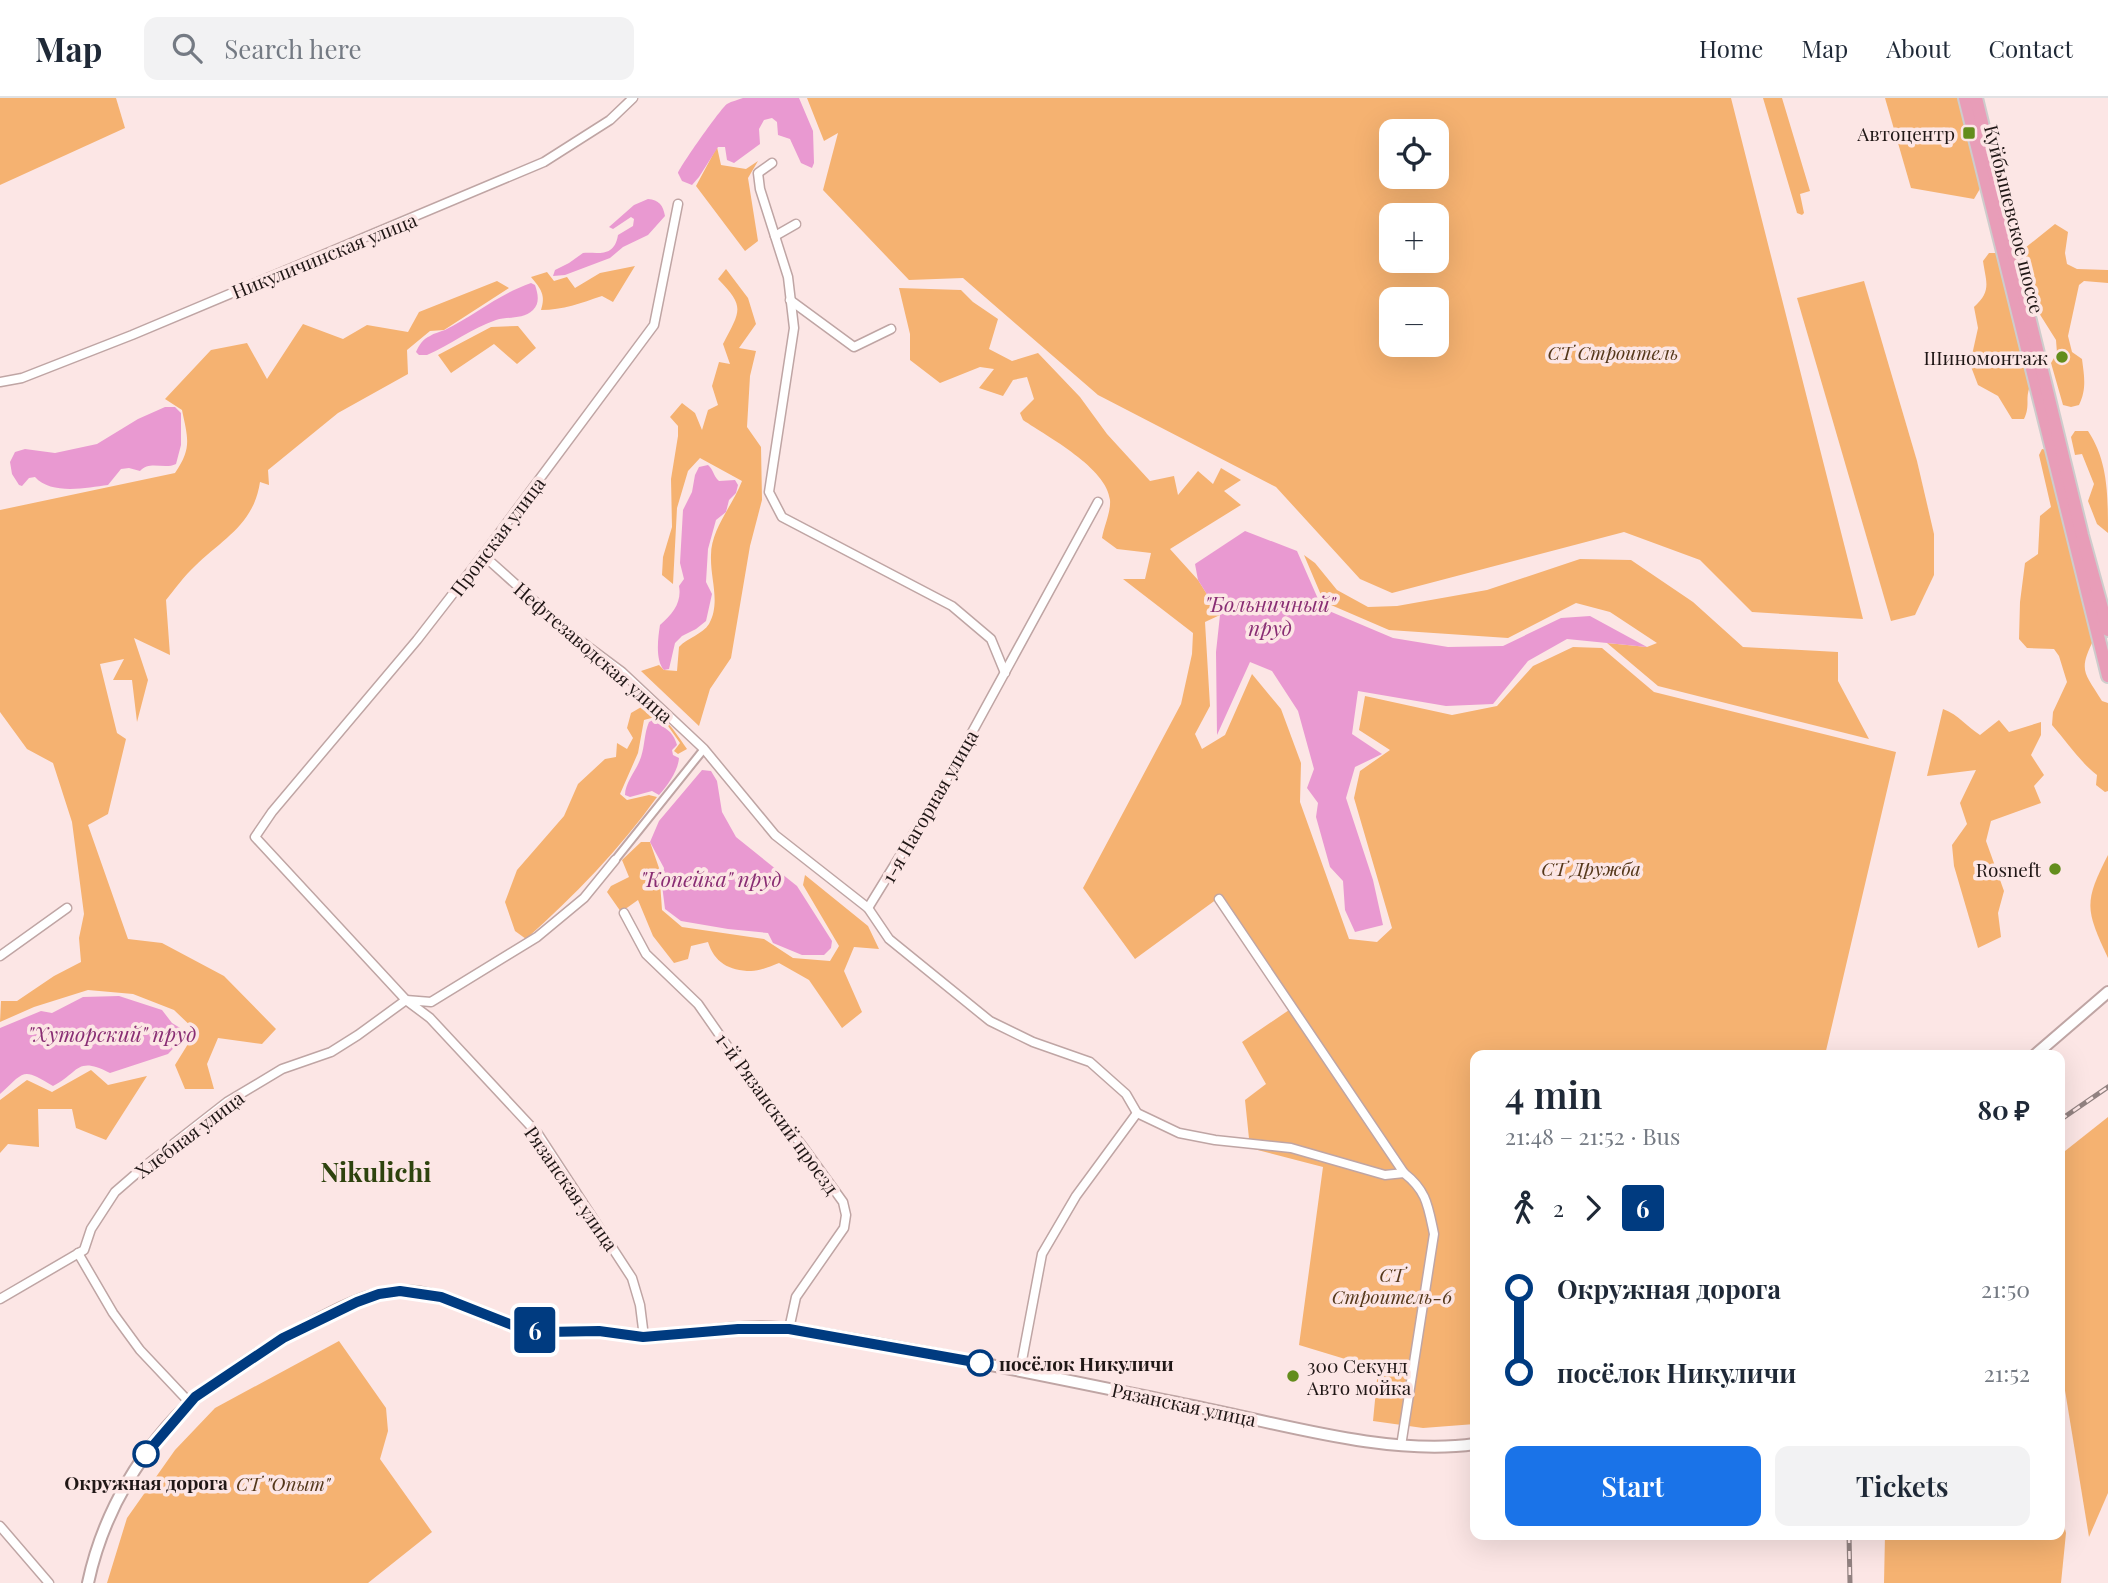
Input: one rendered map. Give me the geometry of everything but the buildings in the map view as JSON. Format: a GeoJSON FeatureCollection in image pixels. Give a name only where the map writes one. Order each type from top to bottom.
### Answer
{"type":"FeatureCollection","features":[{"type":"Feature","properties":{"kind":"main road","name":"Куйбышевское шоссе"},"geometry":{"type":"LineString","coordinates":[[1965,98],[2108,676]]}},
{"type":"Feature","properties":{"kind":"main road","name":"Куйбышевское шоссе"},"geometry":{"type":"LineString","coordinates":[[1976,98],[2082,535],[2108,630]]}},
{"type":"Feature","properties":{"kind":"street","name":"Никуличинская улица"},"geometry":{"type":"LineString","coordinates":[[0,382],[22,378],[120,340],[499,183],[544,162],[610,120],[633,98]]}},
{"type":"Feature","properties":{"kind":"street"},"geometry":{"type":"LineString","coordinates":[[772,163],[758,173],[760,190],[788,277],[794,328],[769,492],[782,517],[952,606],[991,639],[1005,673]]}},
{"type":"Feature","properties":{"kind":"street","name":"Пронская улица"},"geometry":{"type":"LineString","coordinates":[[255,837],[272,812],[416,640],[483,555],[654,325],[678,204]]}},
{"type":"Feature","properties":{"kind":"street"},"geometry":{"type":"LineString","coordinates":[[775,236],[796,224]]}},
{"type":"Feature","properties":{"kind":"street"},"geometry":{"type":"LineString","coordinates":[[790,300],[854,347],[891,329]]}},
{"type":"Feature","properties":{"kind":"street","name":"1-я Нагорная улица"},"geometry":{"type":"LineString","coordinates":[[868,908],[940,791],[1098,502]]}},
{"type":"Feature","properties":{"kind":"street","name":"Нефтезаводская улица"},"geometry":{"type":"LineString","coordinates":[[483,555],[571,634],[622,672],[704,750]]}},
{"type":"Feature","properties":{"kind":"street"},"geometry":{"type":"LineString","coordinates":[[406,1000],[431,1002],[537,937],[584,898],[704,750],[775,835],[868,908],[889,939],[990,1021],[1033,1042],[1090,1062],[1126,1094],[1137,1113],[1179,1133],[1215,1140],[1291,1148],[1385,1175],[1404,1172]]}},
{"type":"Feature","properties":{"kind":"street","name":"Рязанская улица"},"geometry":{"type":"LineString","coordinates":[[255,837],[406,1000],[430,1018],[538,1133],[632,1278],[640,1305],[643,1337]]}},
{"type":"Feature","properties":{"kind":"street"},"geometry":{"type":"LineString","coordinates":[[1219,899],[1404,1172],[1419,1185],[1429,1210],[1434,1234],[1401,1446]]}},
{"type":"Feature","properties":{"kind":"street"},"geometry":{"type":"LineString","coordinates":[[0,956],[67,908]]}},
{"type":"Feature","properties":{"kind":"street","name":"1-й Рязанский проезд"},"geometry":{"type":"LineString","coordinates":[[625,913],[646,954],[698,1003],[767,1103],[843,1202],[846,1215],[844,1228],[796,1297],[789,1329]]}},
{"type":"Feature","properties":{"kind":"street"},"geometry":{"type":"LineString","coordinates":[[2041,1050],[2108,992]]}},
{"type":"Feature","properties":{"kind":"street","name":"Хлебная улица"},"geometry":{"type":"LineString","coordinates":[[78,1253],[84,1250],[91,1229],[115,1192],[227,1102],[282,1069],[331,1052],[406,1000]]}},
{"type":"Feature","properties":{"kind":"street"},"geometry":{"type":"LineString","coordinates":[[1020,1371],[1042,1254],[1076,1196],[1137,1113]]}},
{"type":"Feature","properties":{"kind":"street"},"geometry":{"type":"LineString","coordinates":[[2,1294],[78,1253],[113,1313],[190,1403]]}},
{"type":"Feature","properties":{"kind":"street","name":"Рязанская улица"},"geometry":{"type":"LineString","coordinates":[[88,1583],[114,1504],[141,1459],[198,1395],[283,1338],[324,1316],[379,1294],[400,1291],[441,1297],[493,1319],[533,1330],[599,1331],[643,1337],[738,1329],[789,1329],[1020,1371],[1307,1430],[1401,1446],[1451,1448],[1470,1445]]}},
{"type":"Feature","properties":{"kind":"street"},"geometry":{"type":"LineString","coordinates":[[0,1525],[49,1583]]}},
{"type":"Feature","properties":{"kind":"green space"},"geometry":{"type":"Polygon","coordinates":[[[0,98],[116,98],[125,128],[0,185],[0,98]]]}},
{"type":"Feature","properties":{"kind":"green space","name":"СТ Строитель"},"geometry":{"type":"Polygon","coordinates":[[[807,98],[1731,98],[1863,619],[1752,612],[1700,560],[1624,532],[1392,593],[1360,579],[1276,487],[1098,395],[963,278],[909,280],[823,190],[838,133],[824,141],[807,98]]]}},
{"type":"Feature","properties":{"kind":"green space"},"geometry":{"type":"Polygon","coordinates":[[[1763,98],[1782,98],[1810,191],[1800,194],[1804,213],[1802,215],[1797,213],[1763,98]]]}},
{"type":"Feature","properties":{"kind":"green space"},"geometry":{"type":"Polygon","coordinates":[[[1885,98],[1959,98],[1981,187],[1974,199],[1911,188],[1885,98]]]}},
{"type":"Feature","properties":{"kind":"green space"},"geometry":{"type":"Polygon","coordinates":[[[717,147],[721,165],[746,169],[758,161],[748,178],[758,241],[745,251],[696,186],[717,147]]]}},
{"type":"Feature","properties":{"kind":"green space"},"geometry":{"type":"Polygon","coordinates":[[[2055,224],[2068,232],[2065,253],[2067,264],[2077,269],[2108,270],[2108,283],[2084,281],[2079,285],[2068,336],[2072,352],[2082,359],[2084,388],[2079,405],[2071,407],[2063,405],[2051,363],[2057,353],[2056,340],[2039,313],[2025,253],[2025,248],[2055,224]]]}},
{"type":"Feature","properties":{"kind":"green space"},"geometry":{"type":"Polygon","coordinates":[[[1989,253],[1997,253],[2031,384],[2024,419],[2012,419],[1998,396],[1978,385],[1970,364],[1978,328],[1974,307],[1986,291],[1983,261],[1989,253]]]}},
{"type":"Feature","properties":{"kind":"green space"},"geometry":{"type":"Polygon","coordinates":[[[635,266],[613,302],[602,296],[549,310],[541,310],[542,292],[531,277],[547,272],[554,281],[567,277],[575,288],[600,273],[635,266]]]}},
{"type":"Feature","properties":{"kind":"green space"},"geometry":{"type":"Polygon","coordinates":[[[726,269],[748,298],[756,324],[739,348],[756,351],[750,376],[747,427],[761,447],[762,500],[750,546],[731,658],[710,689],[699,726],[641,671],[659,665],[664,670],[677,671],[679,647],[709,624],[715,599],[712,545],[718,526],[742,481],[700,458],[688,471],[677,508],[673,584],[662,575],[663,557],[672,527],[671,479],[678,436],[678,426],[670,417],[682,403],[695,413],[702,430],[708,410],[718,405],[712,386],[719,362],[730,364],[723,344],[737,310],[733,296],[718,279],[726,269]]]}},
{"type":"Feature","properties":{"kind":"green space"},"geometry":{"type":"Polygon","coordinates":[[[497,281],[509,288],[444,330],[430,331],[407,350],[408,374],[338,413],[268,470],[269,485],[260,482],[257,497],[244,520],[191,570],[166,600],[170,655],[134,638],[148,680],[137,722],[132,680],[113,680],[124,659],[100,664],[117,733],[126,739],[108,814],[88,825],[128,939],[162,943],[224,976],[276,1029],[262,1044],[218,1038],[207,1064],[214,1089],[185,1089],[175,1065],[196,1031],[174,1010],[133,994],[88,990],[34,1007],[0,1022],[1,1001],[17,1001],[81,962],[79,938],[84,914],[72,822],[53,763],[27,749],[0,712],[0,510],[175,473],[184,457],[187,436],[182,410],[165,399],[211,350],[247,343],[267,379],[303,324],[343,339],[367,325],[408,332],[419,312],[497,281]]]}},
{"type":"Feature","properties":{"kind":"green space"},"geometry":{"type":"Polygon","coordinates":[[[1864,281],[1917,461],[1934,534],[1934,575],[1915,615],[1891,621],[1797,298],[1864,281]]]}},
{"type":"Feature","properties":{"kind":"green space"},"geometry":{"type":"Polygon","coordinates":[[[899,288],[961,290],[998,319],[989,349],[1012,361],[1038,353],[1080,397],[1107,434],[1150,481],[1174,476],[1178,495],[1198,471],[1213,484],[1221,468],[1241,480],[1224,491],[1241,505],[1170,549],[1198,580],[1220,615],[1205,622],[1210,706],[1195,734],[1202,749],[1225,735],[1252,674],[1281,709],[1301,763],[1300,802],[1349,939],[1377,942],[1392,928],[1354,798],[1360,771],[1390,750],[1359,730],[1365,696],[1452,715],[1497,706],[1533,666],[1573,647],[1602,648],[1654,692],[1896,752],[1826,1050],[1470,1050],[1470,1424],[1423,1428],[1373,1421],[1378,1369],[1299,1345],[1323,1167],[1250,1148],[1245,1100],[1266,1084],[1242,1042],[1292,1008],[1217,899],[1135,959],[1083,888],[1181,704],[1192,654],[1193,633],[1123,579],[1145,579],[1151,553],[1117,549],[1102,538],[1110,505],[1106,488],[1099,476],[1075,454],[1023,420],[1020,413],[1034,399],[1027,377],[1013,380],[1003,396],[979,388],[994,369],[980,367],[940,383],[910,360],[910,334],[899,288]]]}},
{"type":"Feature","properties":{"kind":"green space"},"geometry":{"type":"Polygon","coordinates":[[[518,326],[536,348],[517,364],[494,344],[451,373],[438,355],[491,327],[518,326]]]}},
{"type":"Feature","properties":{"kind":"green space"},"geometry":{"type":"Polygon","coordinates":[[[2075,431],[2088,431],[2100,454],[2107,492],[2108,533],[2097,524],[2088,501],[2094,484],[2082,454],[2075,455],[2071,437],[2075,431]]]}},
{"type":"Feature","properties":{"kind":"green space"},"geometry":{"type":"Polygon","coordinates":[[[2042,449],[2047,450],[2094,639],[2086,658],[2085,671],[2102,701],[2108,703],[2108,791],[2105,792],[2096,785],[2097,775],[2052,725],[2053,712],[2067,682],[2059,656],[2054,649],[2027,648],[2019,639],[2025,563],[2038,554],[2040,516],[2051,507],[2039,455],[2042,449]]]}},
{"type":"Feature","properties":{"kind":"green space"},"geometry":{"type":"Polygon","coordinates":[[[1304,555],[1315,563],[1337,590],[1368,607],[1397,606],[1487,590],[1580,559],[1631,560],[1693,602],[1743,647],[1838,652],[1838,681],[1869,739],[1658,686],[1607,643],[1647,647],[1657,643],[1610,612],[1576,603],[1508,638],[1389,630],[1324,602],[1304,555]]]}},
{"type":"Feature","properties":{"kind":"green space"},"geometry":{"type":"Polygon","coordinates":[[[643,706],[664,719],[687,749],[678,754],[674,751],[680,743],[668,726],[655,717],[644,720],[638,753],[620,794],[627,800],[649,795],[657,797],[596,871],[526,939],[515,931],[505,902],[517,870],[564,816],[578,784],[605,759],[616,757],[617,743],[627,749],[633,738],[627,728],[631,713],[643,706]]]}},
{"type":"Feature","properties":{"kind":"green space"},"geometry":{"type":"Polygon","coordinates":[[[1943,709],[1954,714],[1980,735],[1999,720],[2009,732],[2041,722],[2041,735],[2031,755],[2044,775],[2034,786],[2041,803],[1991,821],[1986,841],[2004,891],[1998,913],[2001,937],[1978,948],[1954,866],[1952,845],[1967,824],[1960,803],[1976,770],[1927,776],[1943,709]]]}},
{"type":"Feature","properties":{"kind":"green space"},"geometry":{"type":"Polygon","coordinates":[[[641,842],[650,842],[659,868],[662,910],[682,927],[764,939],[793,958],[830,961],[839,946],[803,885],[805,875],[868,926],[879,949],[854,947],[844,971],[862,1012],[842,1028],[809,980],[779,963],[754,971],[729,967],[718,960],[708,942],[691,946],[688,959],[674,963],[653,936],[638,900],[621,912],[607,892],[611,886],[629,877],[622,860],[641,842]]]}},
{"type":"Feature","properties":{"kind":"green space"},"geometry":{"type":"Polygon","coordinates":[[[2108,855],[2108,958],[2095,928],[2090,906],[2091,895],[2108,855]]]}},
{"type":"Feature","properties":{"kind":"green space"},"geometry":{"type":"Polygon","coordinates":[[[91,1070],[108,1085],[147,1076],[106,1140],[76,1128],[72,1109],[38,1109],[39,1147],[8,1144],[0,1153],[0,1100],[27,1080],[52,1092],[91,1070]]]}},
{"type":"Feature","properties":{"kind":"green space"},"geometry":{"type":"Polygon","coordinates":[[[2108,1117],[2108,1493],[2089,1537],[2065,1391],[2065,1151],[2108,1117]]]}},
{"type":"Feature","properties":{"kind":"green space","name":"СТ \"Опыт\""},"geometry":{"type":"Polygon","coordinates":[[[339,1341],[386,1408],[388,1431],[380,1459],[432,1532],[368,1583],[107,1583],[127,1518],[175,1450],[215,1408],[339,1341]]]}},
{"type":"Feature","properties":{"kind":"green space"},"geometry":{"type":"Polygon","coordinates":[[[2065,1529],[2066,1533],[2061,1583],[1884,1583],[1885,1540],[2065,1540],[2065,1529]]]}},
{"type":"Feature","properties":{"kind":"water"},"geometry":{"type":"Polygon","coordinates":[[[743,98],[799,98],[813,131],[812,168],[801,163],[790,139],[778,135],[777,122],[772,118],[764,120],[759,129],[760,144],[734,163],[727,160],[725,147],[718,147],[692,185],[682,181],[678,173],[710,125],[727,104],[743,98]]]}},
{"type":"Feature","properties":{"kind":"water"},"geometry":{"type":"Polygon","coordinates":[[[648,199],[660,204],[665,216],[648,235],[623,247],[610,258],[565,275],[553,276],[555,270],[583,253],[609,251],[618,235],[633,226],[634,219],[631,217],[613,229],[609,227],[634,205],[648,199]]]}},
{"type":"Feature","properties":{"kind":"water"},"geometry":{"type":"Polygon","coordinates":[[[531,283],[535,285],[538,298],[537,304],[529,313],[487,323],[427,355],[419,355],[416,352],[422,342],[433,334],[531,283]]]}},
{"type":"Feature","properties":{"kind":"water"},"geometry":{"type":"Polygon","coordinates":[[[165,407],[175,407],[181,413],[181,445],[176,464],[148,466],[140,471],[121,469],[108,485],[79,489],[50,486],[35,477],[29,478],[22,486],[12,474],[10,462],[15,452],[25,449],[55,453],[97,444],[138,419],[165,407]]]}},
{"type":"Feature","properties":{"kind":"water"},"geometry":{"type":"Polygon","coordinates":[[[708,465],[719,481],[735,480],[738,485],[736,493],[729,500],[726,512],[716,520],[708,549],[706,582],[712,594],[706,621],[675,643],[669,669],[664,670],[658,655],[660,625],[673,612],[678,602],[679,586],[684,579],[680,563],[683,510],[692,492],[699,467],[708,465]]]}},
{"type":"Feature","properties":{"kind":"water","name":"\"Больничный\" пруд"},"geometry":{"type":"Polygon","coordinates":[[[1245,531],[1297,551],[1322,608],[1393,638],[1448,647],[1503,646],[1561,618],[1590,616],[1647,647],[1567,639],[1528,661],[1493,704],[1446,706],[1358,691],[1352,734],[1382,754],[1355,767],[1346,798],[1373,880],[1383,925],[1355,932],[1345,910],[1343,881],[1330,867],[1316,817],[1318,803],[1307,788],[1314,769],[1298,711],[1272,671],[1250,662],[1217,735],[1216,652],[1220,615],[1198,580],[1195,564],[1245,531]]]}},
{"type":"Feature","properties":{"kind":"water"},"geometry":{"type":"Polygon","coordinates":[[[653,720],[673,736],[677,745],[672,750],[673,755],[679,758],[677,768],[659,795],[652,791],[630,797],[625,795],[627,785],[641,757],[649,722],[653,720]]]}},
{"type":"Feature","properties":{"kind":"water","name":"\"Копейка\" пруд"},"geometry":{"type":"Polygon","coordinates":[[[702,770],[711,771],[717,781],[722,812],[736,837],[797,886],[832,941],[831,948],[824,955],[802,955],[773,943],[768,933],[681,921],[665,909],[662,885],[664,868],[650,842],[659,821],[702,770]]]}},
{"type":"Feature","properties":{"kind":"water","name":"\"Хуторский\" пруд"},"geometry":{"type":"Polygon","coordinates":[[[119,996],[162,1010],[172,1023],[185,1031],[185,1036],[168,1054],[110,1073],[84,1066],[53,1086],[35,1076],[24,1074],[0,1094],[0,1028],[41,1011],[52,1013],[83,997],[119,996]]]}},
{"type":"Feature","properties":{"kind":"railway"},"geometry":{"type":"LineString","coordinates":[[2065,1117],[2108,1087]]}},
{"type":"Feature","properties":{"kind":"railway"},"geometry":{"type":"LineString","coordinates":[[1849,1540],[1850,1583]]}},
{"type":"Feature","properties":{"kind":"bus line","name":"6"},"geometry":{"type":"LineString","coordinates":[[146,1454],[195,1397],[245,1362],[324,1316],[379,1294],[400,1291],[441,1297],[520,1328],[547,1332],[599,1331],[643,1337],[738,1329],[789,1329],[980,1363]]}},
{"type":"Feature","properties":{"kind":"place","name":"Автоцентр"},"geometry":{"type":"Point","coordinates":[1969,133]}},
{"type":"Feature","properties":{"kind":"place","name":"Шиномонтаж"},"geometry":{"type":"Point","coordinates":[2062,357]}},
{"type":"Feature","properties":{"kind":"place","name":"Rosneft"},"geometry":{"type":"Point","coordinates":[2055,869]}},
{"type":"Feature","properties":{"kind":"place","name":"посёлок Никуличи"},"geometry":{"type":"Point","coordinates":[980,1363]}},
{"type":"Feature","properties":{"kind":"place","name":"300 Секунд Авто мойка"},"geometry":{"type":"Point","coordinates":[1293,1376]}},
{"type":"Feature","properties":{"kind":"place","name":"Окружная дорога"},"geometry":{"type":"Point","coordinates":[146,1454]}},
{"type":"Feature","properties":{"kind":"district","name":"Nikulichi"},"geometry":{"type":"Point","coordinates":[376,1171]}},
{"type":"Feature","properties":{"kind":"park label","name":"СТ Дружба"},"geometry":{"type":"Point","coordinates":[1591,868]}},
{"type":"Feature","properties":{"kind":"park label","name":"СТ Строитель-6"},"geometry":{"type":"Point","coordinates":[1392,1285]}}]}
